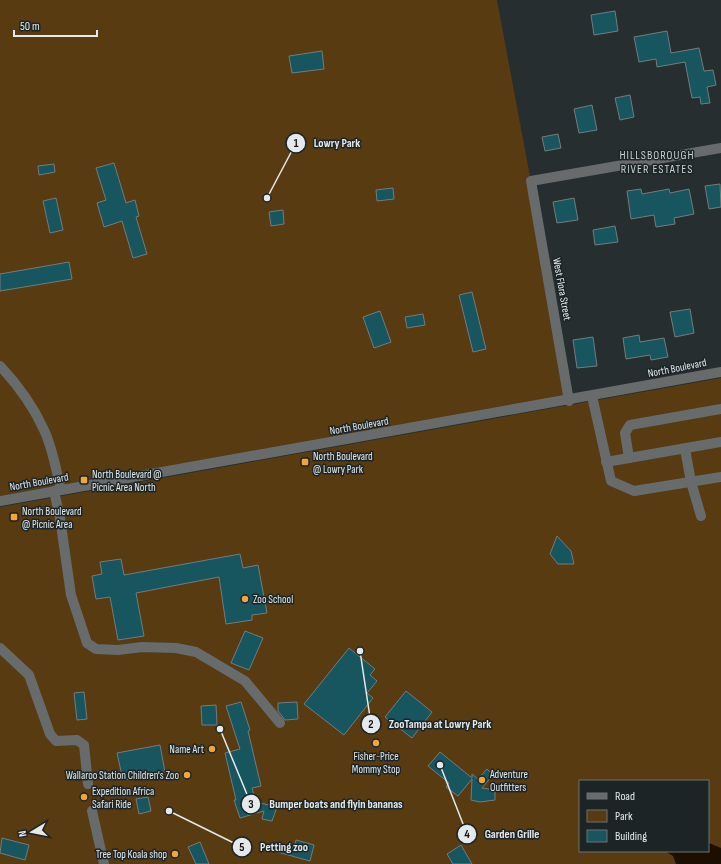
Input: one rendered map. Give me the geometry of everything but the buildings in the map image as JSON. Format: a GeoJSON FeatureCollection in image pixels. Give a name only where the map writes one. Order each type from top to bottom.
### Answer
{"type":"FeatureCollection","features":[{"type":"Feature","properties":{"kind":"street","name":"West Flora Street"},"geometry":{"type":"LineString","coordinates":[[569,401],[531,181],[721,148]]}},
{"type":"Feature","properties":{"kind":"street"},"geometry":{"type":"LineString","coordinates":[[0,366],[30,405],[44,430],[52,454],[58,491],[70,595],[87,643],[96,649],[118,650],[156,647],[176,648],[196,652],[245,681],[280,723]]}},
{"type":"Feature","properties":{"kind":"street","name":"North Boulevard"},"geometry":{"type":"LineString","coordinates":[[0,501],[569,401],[721,372]]}},
{"type":"Feature","properties":{"kind":"street"},"geometry":{"type":"LineString","coordinates":[[592,396],[611,481],[634,491],[721,477]]}},
{"type":"Feature","properties":{"kind":"street"},"geometry":{"type":"LineString","coordinates":[[629,458],[625,433],[630,425],[721,409]]}},
{"type":"Feature","properties":{"kind":"street"},"geometry":{"type":"LineString","coordinates":[[606,462],[721,442]]}},
{"type":"Feature","properties":{"kind":"street"},"geometry":{"type":"LineString","coordinates":[[685,448],[691,482],[701,516]]}},
{"type":"Feature","properties":{"kind":"street"},"geometry":{"type":"LineString","coordinates":[[0,648],[29,675],[50,734],[56,741],[76,740],[84,745],[88,784]]}},
{"type":"Feature","properties":{"kind":"street"},"geometry":{"type":"LineString","coordinates":[[92,811],[104,864]]}},
{"type":"Feature","properties":{"kind":"green space"},"geometry":{"type":"Polygon","coordinates":[[[0,0],[497,0],[571,396],[0,496],[0,0]]]}},
{"type":"Feature","properties":{"kind":"green space"},"geometry":{"type":"Polygon","coordinates":[[[721,378],[721,864],[0,864],[0,507],[721,378]]]}},
{"type":"Feature","properties":{"kind":"shaded area"},"geometry":{"type":"Polygon","coordinates":[[[709,843],[721,848],[721,864],[676,864],[673,856],[667,852],[709,852],[709,843]]]}},
{"type":"Feature","properties":{"kind":"place","name":"Lowry Park"},"geometry":{"type":"Point","coordinates":[267,198]}},
{"type":"Feature","properties":{"kind":"place","name":"North Boulevard @ Lowry Park"},"geometry":{"type":"Point","coordinates":[305,462]}},
{"type":"Feature","properties":{"kind":"place","name":"North Boulevard @ Picnic Area North"},"geometry":{"type":"Point","coordinates":[84,480]}},
{"type":"Feature","properties":{"kind":"place","name":"North Boulevard @ Picnic Area"},"geometry":{"type":"Point","coordinates":[14,517]}},
{"type":"Feature","properties":{"kind":"place","name":"Zoo School"},"geometry":{"type":"Point","coordinates":[245,599]}},
{"type":"Feature","properties":{"kind":"place","name":"ZooTampa at Lowry Park"},"geometry":{"type":"Point","coordinates":[360,651]}},
{"type":"Feature","properties":{"kind":"place","name":"Bumper boats and flyin bananas"},"geometry":{"type":"Point","coordinates":[220,729]}},
{"type":"Feature","properties":{"kind":"place","name":"Fisher-Price Mommy Stop"},"geometry":{"type":"Point","coordinates":[376,743]}},
{"type":"Feature","properties":{"kind":"place","name":"Name Art"},"geometry":{"type":"Point","coordinates":[212,749]}},
{"type":"Feature","properties":{"kind":"place","name":"Garden Grille"},"geometry":{"type":"Point","coordinates":[440,765]}},
{"type":"Feature","properties":{"kind":"place","name":"Wallaroo Station Children's Zoo"},"geometry":{"type":"Point","coordinates":[187,775]}},
{"type":"Feature","properties":{"kind":"place","name":"Adventure Outfitters"},"geometry":{"type":"Point","coordinates":[482,780]}},
{"type":"Feature","properties":{"kind":"place","name":"Expedition Africa Safari Ride"},"geometry":{"type":"Point","coordinates":[84,797]}},
{"type":"Feature","properties":{"kind":"place","name":"Petting zoo"},"geometry":{"type":"Point","coordinates":[169,811]}},
{"type":"Feature","properties":{"kind":"place","name":"Tree Top Koala shop"},"geometry":{"type":"Point","coordinates":[175,854]}},
{"type":"Feature","properties":{"kind":"district","name":"HILLSBOROUGH RIVER ESTATES"},"geometry":{"type":"Point","coordinates":[657,162]}}]}
